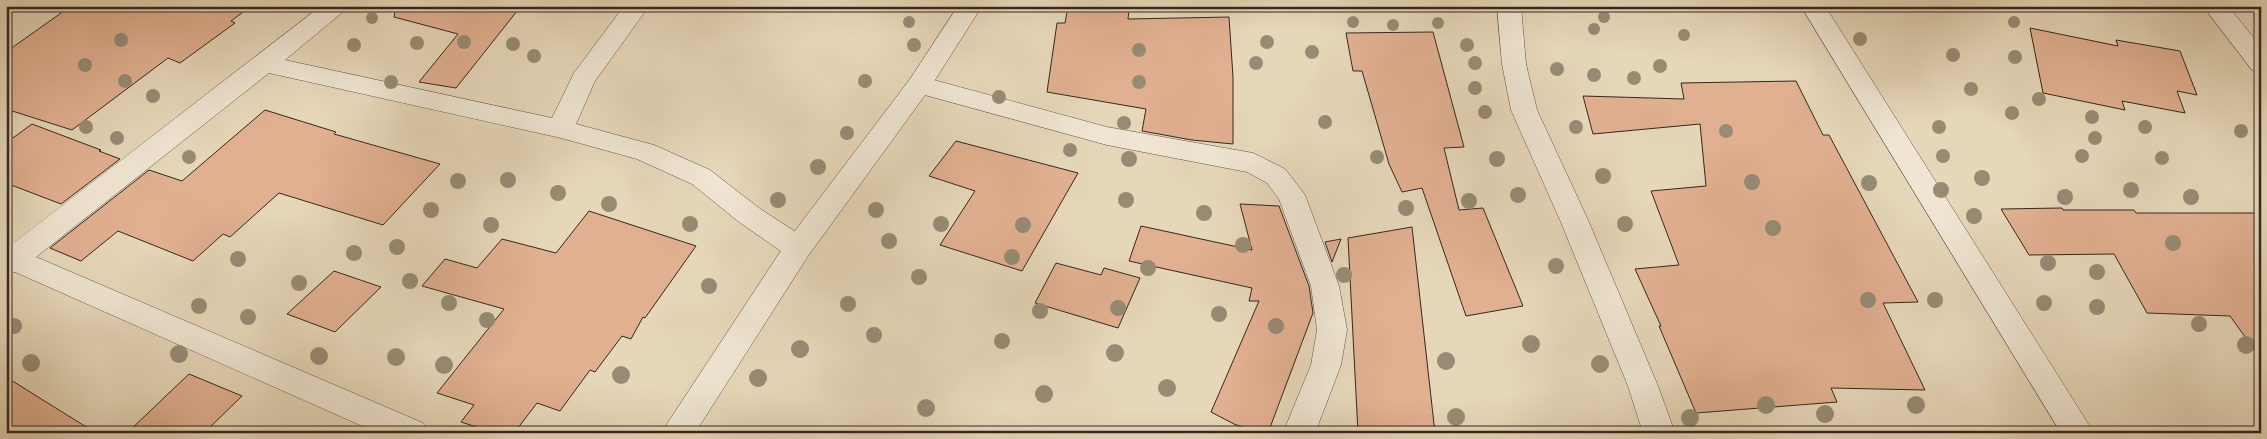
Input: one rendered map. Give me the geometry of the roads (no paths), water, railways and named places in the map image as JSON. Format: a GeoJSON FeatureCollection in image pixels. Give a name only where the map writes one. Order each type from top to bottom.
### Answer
{"type":"FeatureCollection","features":[{"type":"Feature","properties":{"kind":"street"},"geometry":{"type":"LineString","coordinates":[[336,6],[264,64],[9,259],[412,433]]}},
{"type":"Feature","properties":{"kind":"street"},"geometry":{"type":"LineString","coordinates":[[561,129],[568,106],[585,73],[637,6]]}},
{"type":"Feature","properties":{"kind":"street"},"geometry":{"type":"LineString","coordinates":[[676,433],[798,248],[919,85],[970,6]]}},
{"type":"Feature","properties":{"kind":"street"},"geometry":{"type":"LineString","coordinates":[[1509,6],[1514,64],[1524,110],[1581,238],[1643,386],[1659,433]]}},
{"type":"Feature","properties":{"kind":"street"},"geometry":{"type":"LineString","coordinates":[[1813,6],[2078,433]]}},
{"type":"Feature","properties":{"kind":"street"},"geometry":{"type":"LineString","coordinates":[[2215,6],[2249,36],[2261,64]]}},
{"type":"Feature","properties":{"kind":"street"},"geometry":{"type":"LineString","coordinates":[[264,64],[561,129],[645,152],[701,177],[749,215],[798,248]]}},
{"type":"Feature","properties":{"kind":"street"},"geometry":{"type":"LineString","coordinates":[[919,85],[1107,136],[1254,163],[1276,176],[1291,195],[1325,286],[1332,330],[1326,365],[1299,433]]}}]}
